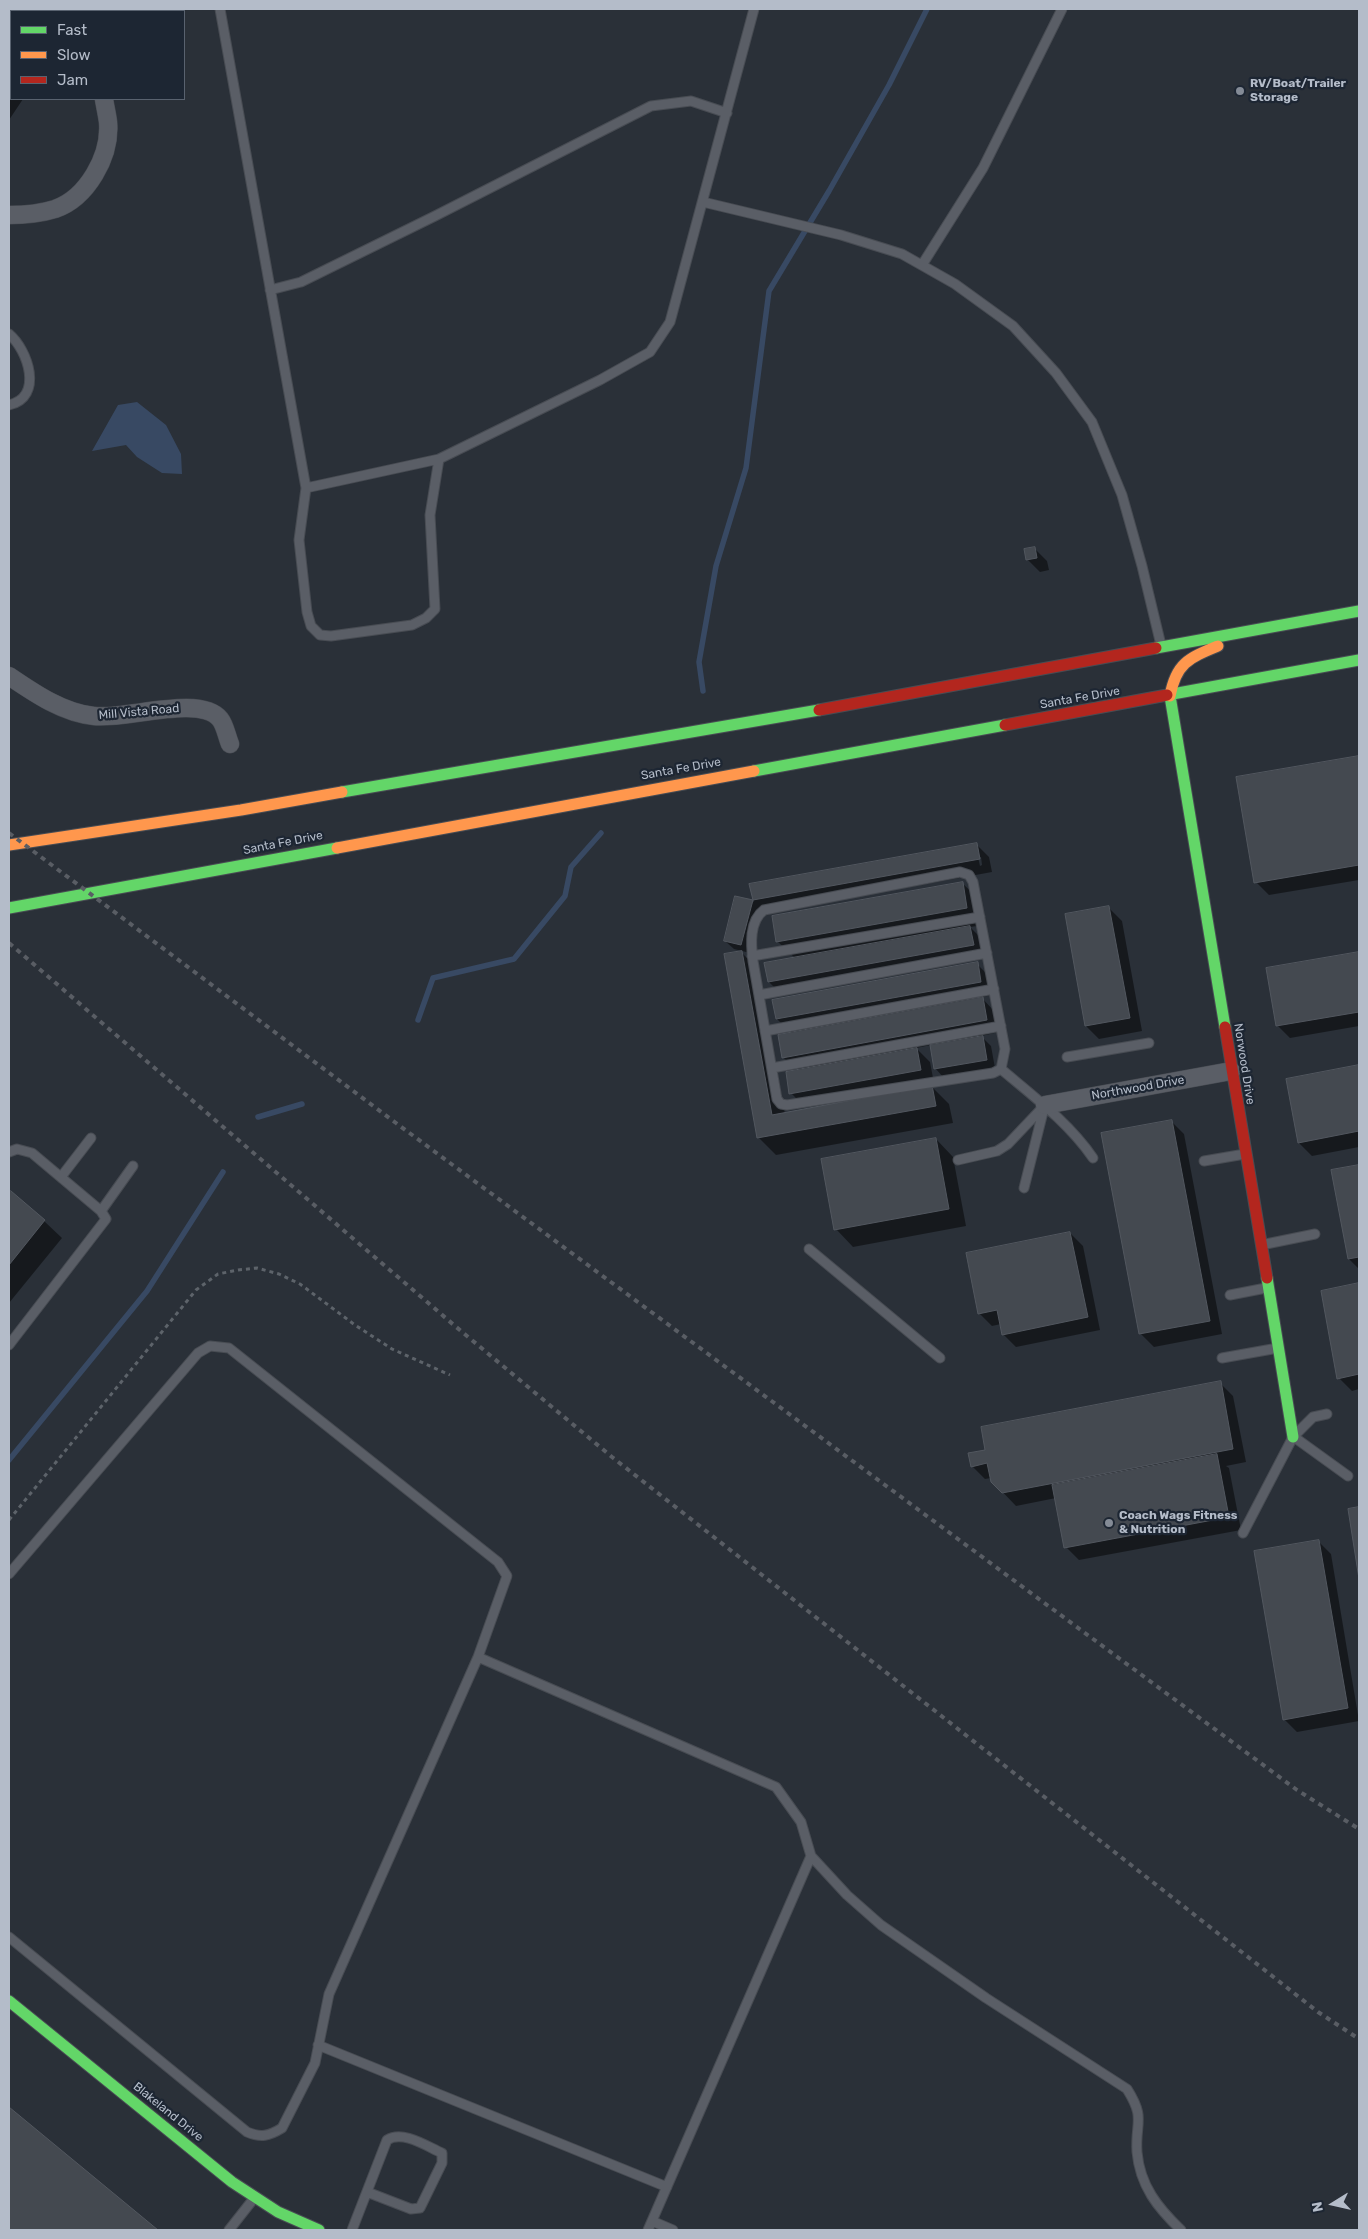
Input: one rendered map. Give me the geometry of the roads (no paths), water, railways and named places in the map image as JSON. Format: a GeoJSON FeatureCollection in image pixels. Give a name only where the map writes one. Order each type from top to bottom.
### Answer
{"type":"FeatureCollection","features":[{"type":"Feature","properties":{"kind":"main road"},"geometry":{"type":"LineString","coordinates":[[9,845],[241,810],[852,704],[1359,610]]}},
{"type":"Feature","properties":{"kind":"main road"},"geometry":{"type":"LineString","coordinates":[[1170,696],[1172,678],[1185,660],[1256,629]]}},
{"type":"Feature","properties":{"kind":"main road","name":"Santa Fe Drive"},"geometry":{"type":"LineString","coordinates":[[9,908],[708,778],[1170,696],[1359,660]]}},
{"type":"Feature","properties":{"kind":"main road","name":"Norwood Drive"},"geometry":{"type":"LineString","coordinates":[[1170,696],[1293,1437]]}},
{"type":"Feature","properties":{"kind":"main road","name":"Blakeland Drive"},"geometry":{"type":"LineString","coordinates":[[11,2008],[232,2182],[278,2212],[319,2230]]}},
{"type":"Feature","properties":{"kind":"street"},"geometry":{"type":"LineString","coordinates":[[9,215],[31,215],[56,208],[78,195],[84,188],[95,174],[105,145],[108,122],[104,100]]}},
{"type":"Feature","properties":{"kind":"street","name":"Mill Vista Road"},"geometry":{"type":"LineString","coordinates":[[9,676],[43,698],[74,711],[94,716],[116,716],[180,707],[204,710],[220,719],[230,744]]}},
{"type":"Feature","properties":{"kind":"street","name":"Northwood Drive"},"geometry":{"type":"LineString","coordinates":[[1045,1105],[1231,1072]]}},
{"type":"Feature","properties":{"kind":"lane"},"geometry":{"type":"LineString","coordinates":[[220,9],[306,488],[299,540],[307,612],[311,626],[320,635],[331,636],[412,625],[426,618],[435,609],[430,515],[439,459]]}},
{"type":"Feature","properties":{"kind":"lane"},"geometry":{"type":"LineString","coordinates":[[306,488],[439,459],[600,380],[650,352],[670,322],[754,9]]}},
{"type":"Feature","properties":{"kind":"lane"},"geometry":{"type":"LineString","coordinates":[[922,265],[983,168],[1062,9]]}},
{"type":"Feature","properties":{"kind":"lane"},"geometry":{"type":"LineString","coordinates":[[270,290],[301,282],[651,106],[668,102],[691,101],[727,113]]}},
{"type":"Feature","properties":{"kind":"lane"},"geometry":{"type":"LineString","coordinates":[[703,202],[841,235],[902,254],[955,284],[1014,326],[1056,373],[1092,422],[1122,495],[1142,566],[1161,646]]}},
{"type":"Feature","properties":{"kind":"lane"},"geometry":{"type":"LineString","coordinates":[[9,334],[16,340],[30,368],[29,383],[24,394],[16,403],[9,405]]}},
{"type":"Feature","properties":{"kind":"lane"},"geometry":{"type":"LineString","coordinates":[[960,872],[969,874],[973,882],[987,953],[1006,1049],[1001,1069],[993,1073],[787,1105],[781,1104],[777,1099],[751,945],[755,919],[764,910],[960,872]]}},
{"type":"Feature","properties":{"kind":"lane"},"geometry":{"type":"LineString","coordinates":[[752,956],[980,917]]}},
{"type":"Feature","properties":{"kind":"lane"},"geometry":{"type":"LineString","coordinates":[[759,995],[987,953]]}},
{"type":"Feature","properties":{"kind":"lane"},"geometry":{"type":"LineString","coordinates":[[765,1031],[994,989]]}},
{"type":"Feature","properties":{"kind":"lane"},"geometry":{"type":"LineString","coordinates":[[772,1068],[1001,1026]]}},
{"type":"Feature","properties":{"kind":"lane"},"geometry":{"type":"LineString","coordinates":[[1067,1057],[1149,1043]]}},
{"type":"Feature","properties":{"kind":"lane"},"geometry":{"type":"LineString","coordinates":[[1001,1069],[1045,1105],[1086,1147],[1093,1158]]}},
{"type":"Feature","properties":{"kind":"lane"},"geometry":{"type":"LineString","coordinates":[[958,1160],[1003,1148],[1045,1105]]}},
{"type":"Feature","properties":{"kind":"lane"},"geometry":{"type":"LineString","coordinates":[[1024,1188],[1045,1105]]}},
{"type":"Feature","properties":{"kind":"lane"},"geometry":{"type":"LineString","coordinates":[[61,1177],[90,1138]]}},
{"type":"Feature","properties":{"kind":"lane"},"geometry":{"type":"LineString","coordinates":[[9,1152],[17,1149],[32,1153],[101,1211],[106,1219],[9,1345]]}},
{"type":"Feature","properties":{"kind":"lane"},"geometry":{"type":"LineString","coordinates":[[1204,1161],[1245,1154]]}},
{"type":"Feature","properties":{"kind":"lane"},"geometry":{"type":"LineString","coordinates":[[101,1211],[133,1166]]}},
{"type":"Feature","properties":{"kind":"lane"},"geometry":{"type":"LineString","coordinates":[[1261,1245],[1315,1234]]}},
{"type":"Feature","properties":{"kind":"lane"},"geometry":{"type":"LineString","coordinates":[[809,1249],[940,1358]]}},
{"type":"Feature","properties":{"kind":"lane"},"geometry":{"type":"LineString","coordinates":[[1230,1295],[1267,1288]]}},
{"type":"Feature","properties":{"kind":"lane"},"geometry":{"type":"LineString","coordinates":[[9,1574],[198,1353],[210,1346],[229,1348],[498,1562],[507,1576],[478,1658],[329,1994],[315,2063],[282,2128],[272,2134],[259,2137],[247,2132],[9,1937]]}},
{"type":"Feature","properties":{"kind":"lane"},"geometry":{"type":"LineString","coordinates":[[1222,1358],[1278,1348]]}},
{"type":"Feature","properties":{"kind":"lane"},"geometry":{"type":"LineString","coordinates":[[1243,1533],[1293,1437],[1313,1417],[1327,1414]]}},
{"type":"Feature","properties":{"kind":"lane"},"geometry":{"type":"LineString","coordinates":[[1293,1437],[1348,1476]]}},
{"type":"Feature","properties":{"kind":"lane"},"geometry":{"type":"LineString","coordinates":[[478,1658],[776,1787],[801,1822],[811,1856],[847,1895],[881,1925],[986,1998],[1127,2090],[1137,2105],[1140,2120],[1137,2150],[1139,2167],[1147,2192],[1161,2212],[1181,2230]]}},
{"type":"Feature","properties":{"kind":"lane"},"geometry":{"type":"LineString","coordinates":[[673,2230],[650,2226],[811,1856]]}},
{"type":"Feature","properties":{"kind":"lane"},"geometry":{"type":"LineString","coordinates":[[318,2045],[667,2187]]}},
{"type":"Feature","properties":{"kind":"lane"},"geometry":{"type":"LineString","coordinates":[[352,2230],[387,2140],[394,2136],[403,2136],[442,2153],[442,2162],[420,2208],[411,2209],[367,2192]]}},
{"type":"Feature","properties":{"kind":"lane"},"geometry":{"type":"LineString","coordinates":[[229,2230],[256,2197]]}},
{"type":"Feature","properties":{"kind":"water"},"geometry":{"type":"Polygon","coordinates":[[[137,402],[166,425],[181,454],[182,474],[162,473],[137,457],[126,445],[92,451],[118,405],[137,402]]]}},
{"type":"Feature","properties":{"kind":"waterway"},"geometry":{"type":"LineString","coordinates":[[703,691],[699,662],[716,566],[746,468],[769,291],[829,191],[889,85],[927,9]]}},
{"type":"Feature","properties":{"kind":"waterway"},"geometry":{"type":"LineString","coordinates":[[418,1020],[433,978],[514,959],[565,896],[571,867],[601,833]]}},
{"type":"Feature","properties":{"kind":"waterway"},"geometry":{"type":"LineString","coordinates":[[258,1117],[302,1104]]}},
{"type":"Feature","properties":{"kind":"waterway"},"geometry":{"type":"LineString","coordinates":[[9,1460],[147,1291],[223,1172]]}},
{"type":"Feature","properties":{"kind":"railway"},"geometry":{"type":"LineString","coordinates":[[9,833],[396,1123],[1297,1790],[1359,1829]]}},
{"type":"Feature","properties":{"kind":"railway"},"geometry":{"type":"LineString","coordinates":[[9,943],[455,1326],[612,1457],[1318,2012],[1359,2039]]}},
{"type":"Feature","properties":{"kind":"place","name":"RV/Boat/Trailer Storage"},"geometry":{"type":"Point","coordinates":[1240,91]}},
{"type":"Feature","properties":{"kind":"place","name":"Coach Wags Fitness & Nutrition"},"geometry":{"type":"Point","coordinates":[1109,1523]}}]}
